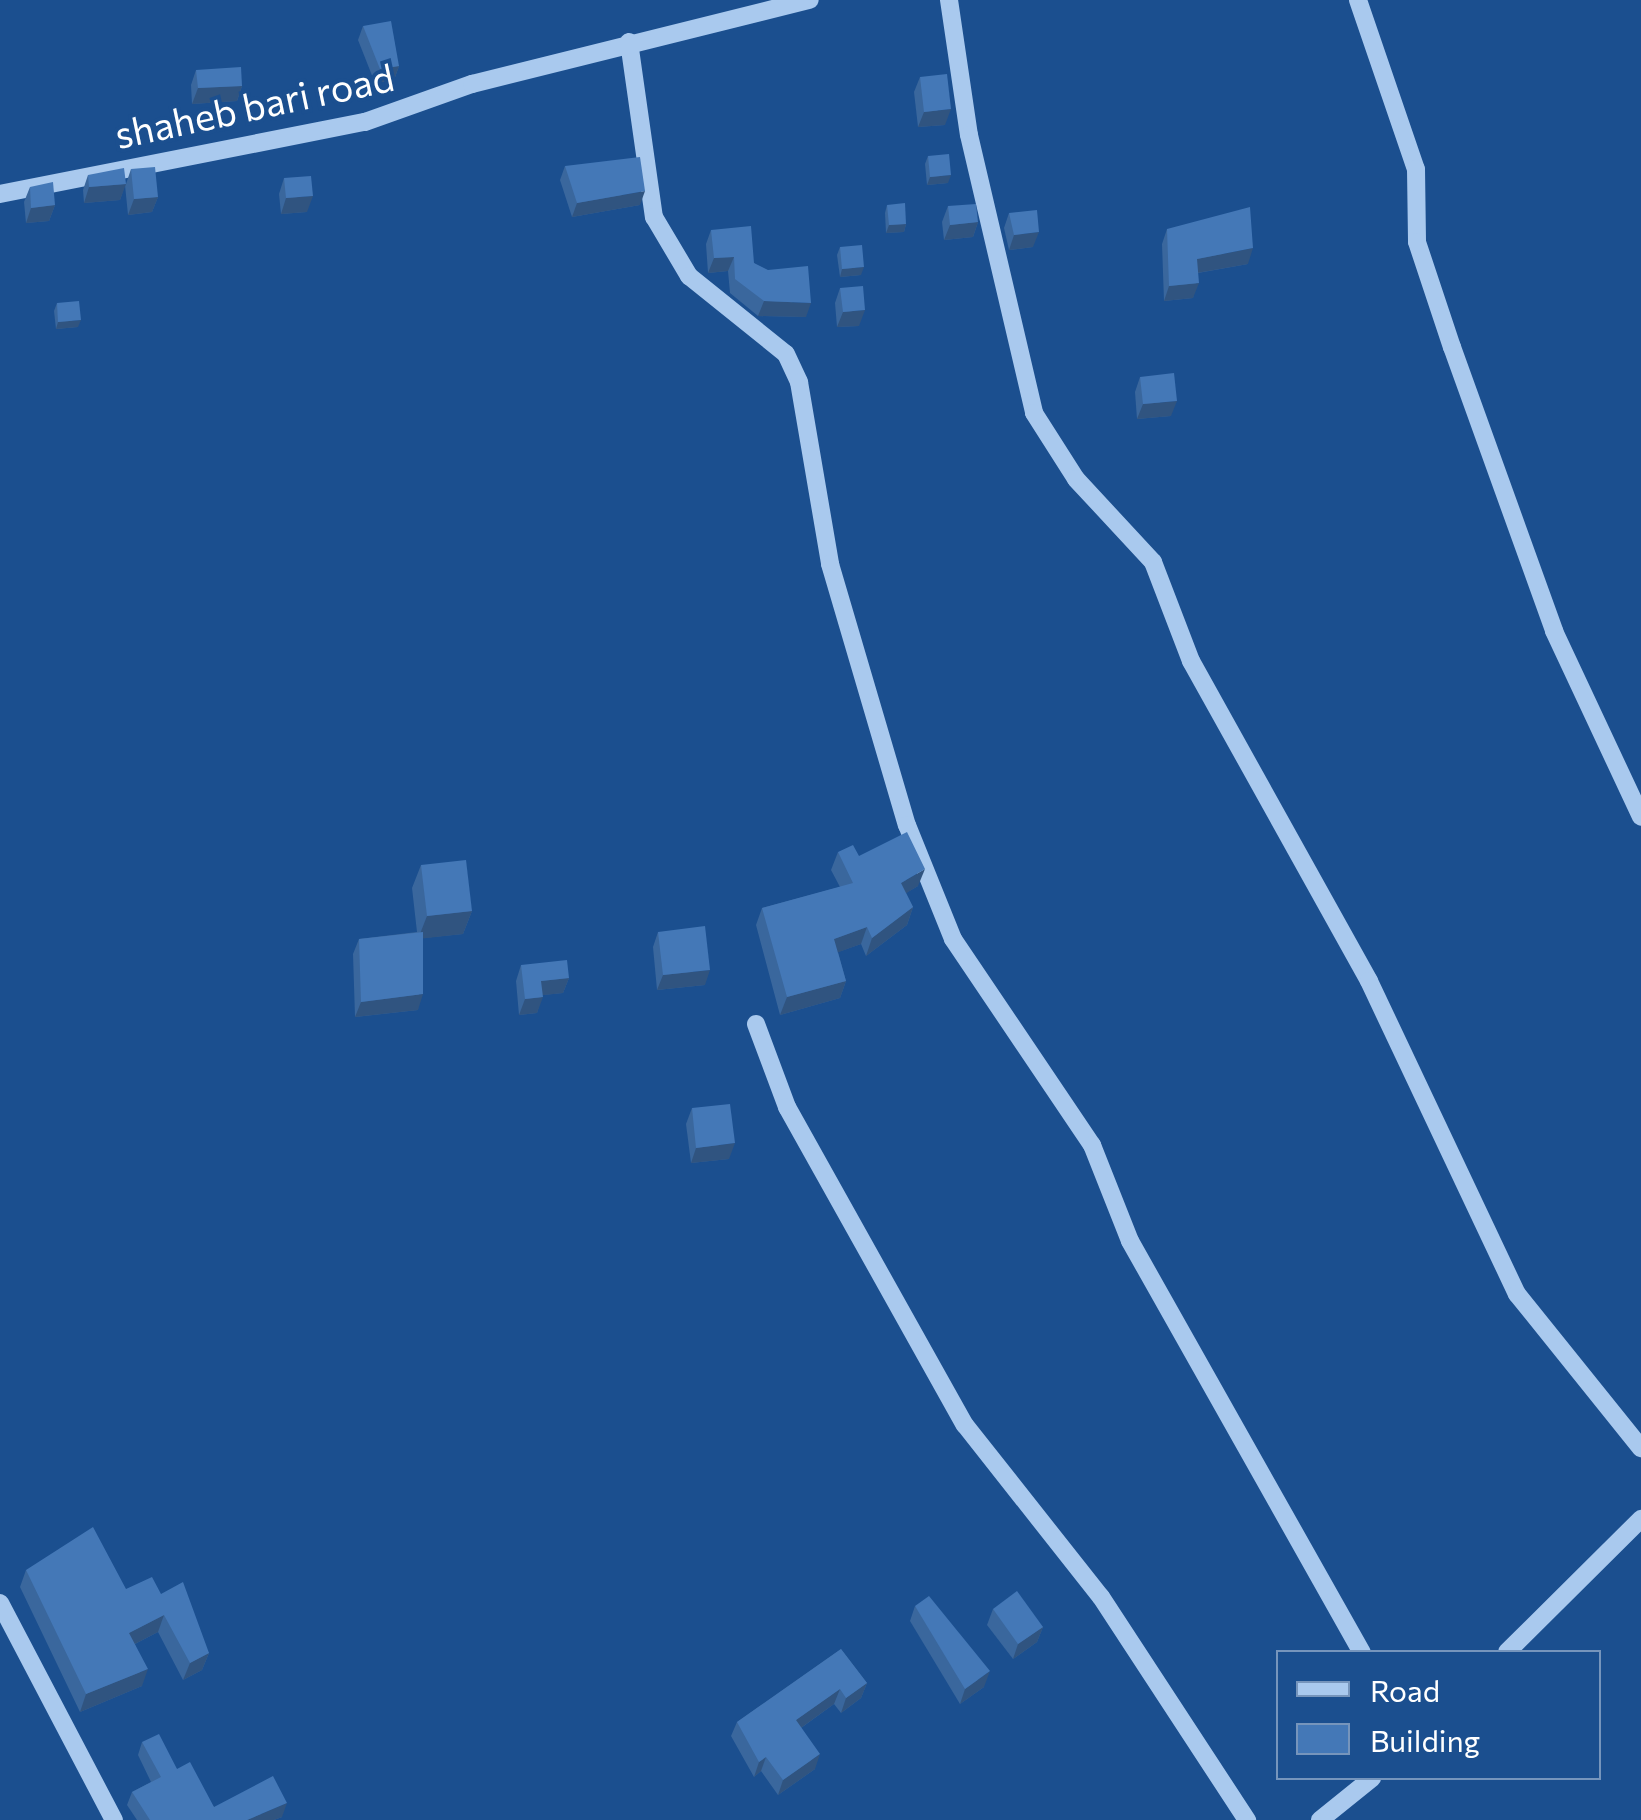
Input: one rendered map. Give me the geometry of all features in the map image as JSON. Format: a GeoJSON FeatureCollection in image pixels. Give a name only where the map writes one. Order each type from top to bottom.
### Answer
{"type":"FeatureCollection","features":[{"type":"Feature","properties":{"kind":"street","name":"shaheb bari road"},"geometry":{"type":"LineString","coordinates":[[0,194],[366,122],[630,42],[810,0]]}},
{"type":"Feature","properties":{"kind":"street"},"geometry":{"type":"LineString","coordinates":[[949,0],[969,134],[1034,413],[1076,478],[1153,562],[1191,661],[1369,981],[1517,1294],[1641,1448]]}},
{"type":"Feature","properties":{"kind":"street"},"geometry":{"type":"LineString","coordinates":[[1358,0],[1416,169],[1418,242],[1452,347],[1554,631],[1641,817]]}},
{"type":"Feature","properties":{"kind":"street"},"geometry":{"type":"LineString","coordinates":[[630,42],[654,217],[689,276],[786,354],[799,382],[830,564],[907,826],[954,938],[1092,1145],[1130,1240],[1361,1650]]}},
{"type":"Feature","properties":{"kind":"street"},"geometry":{"type":"LineString","coordinates":[[756,1024],[787,1108],[965,1425],[1102,1598],[1247,1820]]}},
{"type":"Feature","properties":{"kind":"street"},"geometry":{"type":"LineString","coordinates":[[1508,1650],[1641,1519]]}},
{"type":"Feature","properties":{"kind":"street"},"geometry":{"type":"LineString","coordinates":[[0,1603],[114,1820]]}},
{"type":"Feature","properties":{"kind":"street"},"geometry":{"type":"LineString","coordinates":[[1320,1820],[1370,1780]]}},
{"type":"Feature","properties":{"kind":"building"},"geometry":{"type":"Polygon","coordinates":[[[391,21],[399,66],[380,69],[363,26],[391,21]]]}},
{"type":"Feature","properties":{"kind":"building"},"geometry":{"type":"Polygon","coordinates":[[[241,67],[242,86],[198,88],[196,70],[241,67]]]}},
{"type":"Feature","properties":{"kind":"building"},"geometry":{"type":"Polygon","coordinates":[[[947,74],[951,109],[924,112],[920,77],[947,74]]]}},
{"type":"Feature","properties":{"kind":"building"},"geometry":{"type":"Polygon","coordinates":[[[949,154],[951,175],[930,177],[928,156],[949,154]]]}},
{"type":"Feature","properties":{"kind":"building"},"geometry":{"type":"Polygon","coordinates":[[[640,157],[645,191],[577,203],[565,166],[640,157]]]}},
{"type":"Feature","properties":{"kind":"building"},"geometry":{"type":"Polygon","coordinates":[[[155,167],[158,197],[134,199],[131,169],[155,167]]]}},
{"type":"Feature","properties":{"kind":"building"},"geometry":{"type":"Polygon","coordinates":[[[124,168],[126,184],[89,187],[88,175],[124,168]]]}},
{"type":"Feature","properties":{"kind":"building"},"geometry":{"type":"Polygon","coordinates":[[[311,176],[313,196],[286,198],[284,178],[311,176]]]}},
{"type":"Feature","properties":{"kind":"building"},"geometry":{"type":"Polygon","coordinates":[[[53,182],[55,205],[31,208],[30,187],[53,182]]]}},
{"type":"Feature","properties":{"kind":"building"},"geometry":{"type":"Polygon","coordinates":[[[905,203],[906,224],[889,225],[887,205],[905,203]]]}},
{"type":"Feature","properties":{"kind":"building"},"geometry":{"type":"Polygon","coordinates":[[[976,204],[978,222],[950,225],[948,206],[976,204]]]}},
{"type":"Feature","properties":{"kind":"building"},"geometry":{"type":"Polygon","coordinates":[[[1250,207],[1253,248],[1197,259],[1199,283],[1169,286],[1167,229],[1250,207]]]}},
{"type":"Feature","properties":{"kind":"building"},"geometry":{"type":"Polygon","coordinates":[[[1037,210],[1039,232],[1014,235],[1009,213],[1037,210]]]}},
{"type":"Feature","properties":{"kind":"building"},"geometry":{"type":"Polygon","coordinates":[[[751,226],[754,263],[768,270],[808,266],[811,303],[764,301],[735,279],[734,257],[714,258],[711,230],[751,226]]]}},
{"type":"Feature","properties":{"kind":"building"},"geometry":{"type":"Polygon","coordinates":[[[862,245],[864,267],[842,269],[840,247],[862,245]]]}},
{"type":"Feature","properties":{"kind":"building"},"geometry":{"type":"Polygon","coordinates":[[[863,286],[865,310],[843,312],[840,288],[863,286]]]}},
{"type":"Feature","properties":{"kind":"building"},"geometry":{"type":"Polygon","coordinates":[[[79,301],[81,320],[58,322],[57,303],[79,301]]]}},
{"type":"Feature","properties":{"kind":"building"},"geometry":{"type":"Polygon","coordinates":[[[1174,373],[1177,401],[1143,404],[1140,377],[1174,373]]]}},
{"type":"Feature","properties":{"kind":"building"},"geometry":{"type":"Polygon","coordinates":[[[907,832],[925,869],[901,883],[913,907],[872,938],[867,927],[834,939],[846,981],[787,997],[762,908],[853,883],[838,852],[853,845],[859,856],[907,832]]]}},
{"type":"Feature","properties":{"kind":"building"},"geometry":{"type":"Polygon","coordinates":[[[466,860],[472,911],[427,916],[421,865],[466,860]]]}},
{"type":"Feature","properties":{"kind":"building"},"geometry":{"type":"Polygon","coordinates":[[[705,926],[710,970],[663,975],[658,932],[705,926]]]}},
{"type":"Feature","properties":{"kind":"building"},"geometry":{"type":"Polygon","coordinates":[[[423,932],[423,994],[361,1002],[359,939],[423,932]]]}},
{"type":"Feature","properties":{"kind":"building"},"geometry":{"type":"Polygon","coordinates":[[[567,960],[569,978],[541,981],[543,997],[525,999],[521,965],[567,960]]]}},
{"type":"Feature","properties":{"kind":"building"},"geometry":{"type":"Polygon","coordinates":[[[730,1104],[735,1143],[696,1148],[692,1108],[730,1104]]]}},
{"type":"Feature","properties":{"kind":"building"},"geometry":{"type":"Polygon","coordinates":[[[93,1527],[126,1589],[152,1577],[161,1594],[183,1582],[209,1653],[190,1663],[164,1615],[129,1633],[148,1669],[86,1694],[26,1570],[93,1527]]]}},
{"type":"Feature","properties":{"kind":"building"},"geometry":{"type":"Polygon","coordinates":[[[1017,1591],[1043,1627],[1018,1644],[993,1609],[1017,1591]]]}},
{"type":"Feature","properties":{"kind":"building"},"geometry":{"type":"Polygon","coordinates":[[[929,1596],[990,1671],[965,1689],[915,1606],[929,1596]]]}},
{"type":"Feature","properties":{"kind":"building"},"geometry":{"type":"Polygon","coordinates":[[[841,1649],[867,1683],[846,1698],[840,1689],[796,1720],[820,1754],[783,1780],[766,1757],[759,1762],[737,1722],[841,1649]]]}},
{"type":"Feature","properties":{"kind":"building"},"geometry":{"type":"Polygon","coordinates":[[[159,1734],[177,1769],[190,1762],[214,1807],[273,1776],[287,1803],[247,1820],[150,1820],[132,1792],[161,1777],[142,1742],[159,1734]]]}}]}
